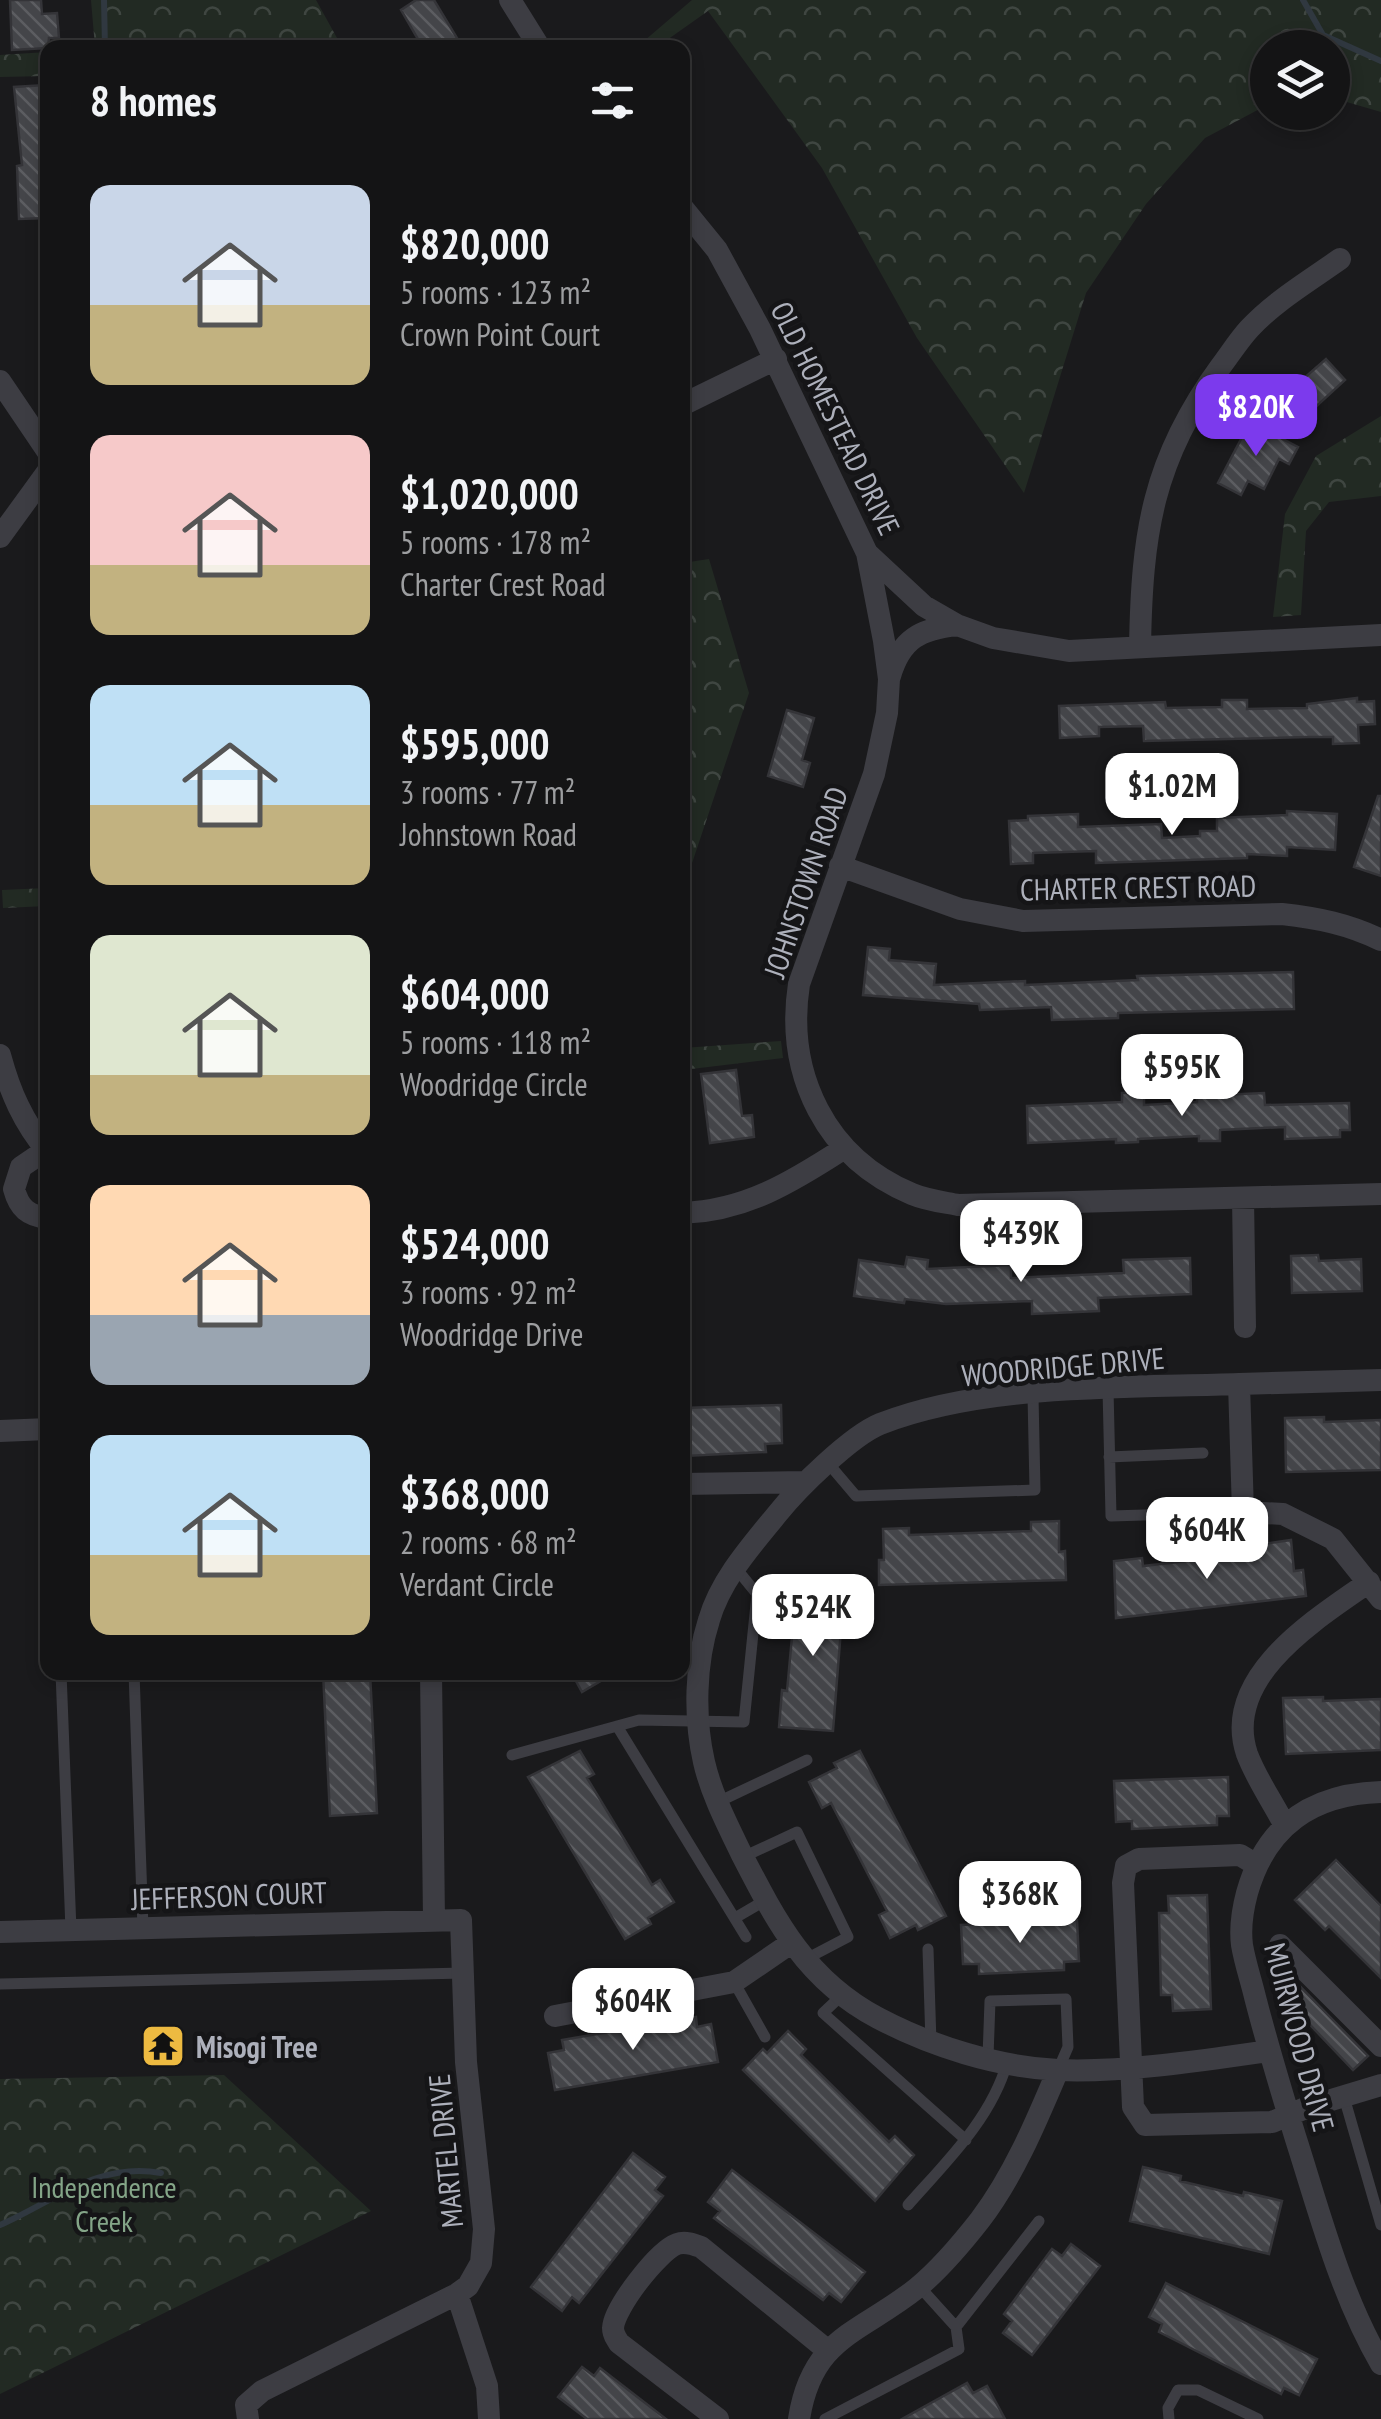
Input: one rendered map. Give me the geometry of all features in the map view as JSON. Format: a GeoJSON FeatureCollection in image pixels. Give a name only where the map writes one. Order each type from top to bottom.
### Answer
{"type":"FeatureCollection","features":[{"type":"Feature","properties":{"kind":"street"},"geometry":{"type":"LineString","coordinates":[[510,0],[535,40]]}},
{"type":"Feature","properties":{"kind":"street","name":"OLD HOMESTEAD DRIVE"},"geometry":{"type":"LineString","coordinates":[[690,217],[717,250],[776,359],[867,553],[924,606],[956,625],[993,638],[1069,652],[1381,636]]}},
{"type":"Feature","properties":{"kind":"street"},"geometry":{"type":"LineString","coordinates":[[1140,648],[1146,532],[1154,496],[1178,435],[1197,400],[1248,330],[1340,259]]}},
{"type":"Feature","properties":{"kind":"street"},"geometry":{"type":"LineString","coordinates":[[690,402],[776,359]]}},
{"type":"Feature","properties":{"kind":"street"},"geometry":{"type":"LineString","coordinates":[[0,380],[40,440]]}},
{"type":"Feature","properties":{"kind":"street"},"geometry":{"type":"LineString","coordinates":[[0,537],[40,481]]}},
{"type":"Feature","properties":{"kind":"street","name":"JOHNSTOWN ROAD"},"geometry":{"type":"LineString","coordinates":[[867,553],[889,679],[887,713],[874,774],[799,984],[794,1034],[806,1082],[824,1121],[843,1149],[889,1183],[916,1196],[958,1205],[1381,1194]]}},
{"type":"Feature","properties":{"kind":"street"},"geometry":{"type":"LineString","coordinates":[[889,679],[897,654],[912,639],[932,628],[956,625]]}},
{"type":"Feature","properties":{"kind":"street","name":"CHARTER CREST ROAD"},"geometry":{"type":"LineString","coordinates":[[840,866],[990,917],[1023,921],[1282,914],[1323,918],[1381,940]]}},
{"type":"Feature","properties":{"kind":"street"},"geometry":{"type":"LineString","coordinates":[[0,1055],[9,1090],[40,1143]]}},
{"type":"Feature","properties":{"kind":"street"},"geometry":{"type":"LineString","coordinates":[[690,1214],[745,1204],[784,1187],[843,1149]]}},
{"type":"Feature","properties":{"kind":"street"},"geometry":{"type":"LineString","coordinates":[[40,1155],[21,1167],[14,1190],[24,1211],[40,1217]]}},
{"type":"Feature","properties":{"kind":"street"},"geometry":{"type":"LineString","coordinates":[[1243,1198],[1245,1328]]}},
{"type":"Feature","properties":{"kind":"street","name":"WOODRIDGE DRIVE"},"geometry":{"type":"LineString","coordinates":[[1268,2051],[1058,2070],[931,2043],[841,1996],[798,1951],[764,1901],[718,1802],[704,1763],[691,1664],[735,1567],[802,1482],[876,1425],[937,1408],[1033,1394],[1381,1380]]}},
{"type":"Feature","properties":{"kind":"street"},"geometry":{"type":"LineString","coordinates":[[1239,1384],[1243,1512],[1283,1514],[1333,1539],[1375,1590],[1330,1609],[1256,1676],[1244,1723],[1246,1752],[1284,1824]]}},
{"type":"Feature","properties":{"kind":"street"},"geometry":{"type":"LineString","coordinates":[[0,1431],[40,1428]]}},
{"type":"Feature","properties":{"kind":"street"},"geometry":{"type":"LineString","coordinates":[[690,1484],[802,1482]]}},
{"type":"Feature","properties":{"kind":"street"},"geometry":{"type":"LineString","coordinates":[[431,1680],[434,1920]]}},
{"type":"Feature","properties":{"kind":"street","name":"MUIRWOOD DRIVE"},"geometry":{"type":"LineString","coordinates":[[1381,1792],[1357,1792],[1316,1806],[1284,1824],[1255,1864],[1244,1905],[1242,1943],[1268,2051],[1338,2275],[1360,2328],[1381,2364]]}},
{"type":"Feature","properties":{"kind":"street"},"geometry":{"type":"LineString","coordinates":[[1255,1864],[1240,1855],[1138,1859],[1126,1866],[1123,1884],[1133,2106],[1145,2125],[1272,2122],[1308,2106],[1381,2085]]}},
{"type":"Feature","properties":{"kind":"street","name":"JEFFERSON COURT"},"geometry":{"type":"LineString","coordinates":[[0,1932],[460,1920]]}},
{"type":"Feature","properties":{"kind":"street","name":"MARTEL DRIVE"},"geometry":{"type":"LineString","coordinates":[[457,2294],[468,2286],[481,2263],[484,2229],[466,2062],[460,1920]]}},
{"type":"Feature","properties":{"kind":"street"},"geometry":{"type":"LineString","coordinates":[[1280,1945],[1381,2046]]}},
{"type":"Feature","properties":{"kind":"street"},"geometry":{"type":"LineString","coordinates":[[554,2016],[734,1982],[798,1951]]}},
{"type":"Feature","properties":{"kind":"street"},"geometry":{"type":"LineString","coordinates":[[800,2419],[803,2395],[827,2350],[919,2286],[980,2219],[1030,2138],[1058,2070]]}},
{"type":"Feature","properties":{"kind":"street"},"geometry":{"type":"LineString","coordinates":[[718,2419],[613,2334],[622,2306],[662,2252],[690,2242],[700,2247],[827,2350]]}},
{"type":"Feature","properties":{"kind":"street"},"geometry":{"type":"LineString","coordinates":[[242,2414],[262,2391],[457,2294],[487,2386],[489,2419]]}},
{"type":"Feature","properties":{"kind":"lane"},"geometry":{"type":"LineString","coordinates":[[1108,1389],[1111,1516],[1243,1512]]}},
{"type":"Feature","properties":{"kind":"lane"},"geometry":{"type":"LineString","coordinates":[[828,1463],[856,1496],[1035,1490],[1033,1394]]}},
{"type":"Feature","properties":{"kind":"lane"},"geometry":{"type":"LineString","coordinates":[[1110,1457],[1203,1453]]}},
{"type":"Feature","properties":{"kind":"lane"},"geometry":{"type":"LineString","coordinates":[[512,1755],[639,1720],[744,1722],[757,1594],[735,1567]]}},
{"type":"Feature","properties":{"kind":"lane"},"geometry":{"type":"LineString","coordinates":[[61,1680],[70,1930]]}},
{"type":"Feature","properties":{"kind":"lane"},"geometry":{"type":"LineString","coordinates":[[134,1680],[144,1928]]}},
{"type":"Feature","properties":{"kind":"lane"},"geometry":{"type":"LineString","coordinates":[[617,1726],[746,1936]]}},
{"type":"Feature","properties":{"kind":"lane"},"geometry":{"type":"LineString","coordinates":[[718,1802],[807,1760]]}},
{"type":"Feature","properties":{"kind":"lane"},"geometry":{"type":"LineString","coordinates":[[743,1857],[797,1832],[848,1936],[798,1951]]}},
{"type":"Feature","properties":{"kind":"lane"},"geometry":{"type":"LineString","coordinates":[[736,1918],[764,1901]]}},
{"type":"Feature","properties":{"kind":"lane"},"geometry":{"type":"LineString","coordinates":[[928,1949],[931,2043]]}},
{"type":"Feature","properties":{"kind":"lane"},"geometry":{"type":"LineString","coordinates":[[0,1984],[463,1973]]}},
{"type":"Feature","properties":{"kind":"lane"},"geometry":{"type":"LineString","coordinates":[[734,1982],[764,2037]]}},
{"type":"Feature","properties":{"kind":"lane"},"geometry":{"type":"LineString","coordinates":[[841,1996],[823,2014],[966,2140]]}},
{"type":"Feature","properties":{"kind":"lane"},"geometry":{"type":"LineString","coordinates":[[908,2205],[966,2140],[1002,2082],[990,2001],[1066,1999],[1068,2047],[1058,2070]]}},
{"type":"Feature","properties":{"kind":"lane"},"geometry":{"type":"LineString","coordinates":[[1344,2097],[1381,2225]]}},
{"type":"Feature","properties":{"kind":"lane"},"geometry":{"type":"LineString","coordinates":[[956,2327],[1039,2221]]}},
{"type":"Feature","properties":{"kind":"lane"},"geometry":{"type":"LineString","coordinates":[[824,2419],[958,2348],[956,2327],[919,2286]]}},
{"type":"Feature","properties":{"kind":"lane"},"geometry":{"type":"LineString","coordinates":[[1170,2419],[1168,2408],[1178,2390],[1198,2390],[1258,2419]]}},
{"type":"Feature","properties":{"kind":"green space"},"geometry":{"type":"Polygon","coordinates":[[[91,0],[316,0],[338,40],[94,40],[91,0]]]}},
{"type":"Feature","properties":{"kind":"green space"},"geometry":{"type":"Polygon","coordinates":[[[692,0],[1381,0],[1381,112],[1350,103],[1350,30],[1250,30],[1250,114],[1205,138],[1146,204],[1086,293],[1024,493],[917,338],[822,168],[708,11],[667,40],[645,40],[692,0]]]}},
{"type":"Feature","properties":{"kind":"green space"},"geometry":{"type":"Polygon","coordinates":[[[40,52],[40,76],[0,77],[0,55],[40,52]]]}},
{"type":"Feature","properties":{"kind":"green space"},"geometry":{"type":"Polygon","coordinates":[[[1381,416],[1381,496],[1329,502],[1306,531],[1301,615],[1273,617],[1285,514],[1316,456],[1381,416]]]}},
{"type":"Feature","properties":{"kind":"green space"},"geometry":{"type":"Polygon","coordinates":[[[709,559],[749,693],[690,869],[690,562],[709,559]]]}},
{"type":"Feature","properties":{"kind":"green space"},"geometry":{"type":"Polygon","coordinates":[[[40,888],[40,906],[3,908],[2,890],[40,888]]]}},
{"type":"Feature","properties":{"kind":"green space"},"geometry":{"type":"Polygon","coordinates":[[[781,1041],[783,1058],[690,1069],[690,1048],[781,1041]]]}},
{"type":"Feature","properties":{"kind":"green space","name":"Independence Creek"},"geometry":{"type":"Polygon","coordinates":[[[224,2075],[371,2211],[0,2394],[0,2079],[224,2075]]]}},
{"type":"Feature","properties":{"kind":"building"},"geometry":{"type":"Polygon","coordinates":[[[10,0],[41,0],[42,14],[57,13],[59,38],[40,40],[40,48],[12,50],[10,0]]]}},
{"type":"Feature","properties":{"kind":"building"},"geometry":{"type":"Polygon","coordinates":[[[416,0],[434,0],[458,40],[418,40],[401,10],[416,0]]]}},
{"type":"Feature","properties":{"kind":"building"},"geometry":{"type":"Polygon","coordinates":[[[40,85],[40,218],[19,219],[17,166],[22,165],[14,87],[40,85]]]}},
{"type":"Feature","properties":{"kind":"building"},"geometry":{"type":"Polygon","coordinates":[[[1326,359],[1345,380],[1297,424],[1271,395],[1288,380],[1294,387],[1326,359]]]}},
{"type":"Feature","properties":{"kind":"building"},"geometry":{"type":"Polygon","coordinates":[[[1250,422],[1298,447],[1289,464],[1279,459],[1264,489],[1248,481],[1241,495],[1218,483],[1250,422]]]}},
{"type":"Feature","properties":{"kind":"building"},"geometry":{"type":"Polygon","coordinates":[[[1357,698],[1357,702],[1374,701],[1375,724],[1358,725],[1359,743],[1333,744],[1333,737],[1144,741],[1143,726],[1099,727],[1099,736],[1060,738],[1059,706],[1165,702],[1166,708],[1222,707],[1222,700],[1247,700],[1247,709],[1307,708],[1307,704],[1357,698]]]}},
{"type":"Feature","properties":{"kind":"building"},"geometry":{"type":"Polygon","coordinates":[[[787,710],[814,718],[802,760],[810,763],[803,787],[768,776],[787,710]]]}},
{"type":"Feature","properties":{"kind":"building"},"geometry":{"type":"Polygon","coordinates":[[[1381,796],[1381,876],[1354,867],[1381,796]]]}},
{"type":"Feature","properties":{"kind":"building"},"geometry":{"type":"Polygon","coordinates":[[[1287,811],[1337,814],[1335,850],[1287,847],[1287,856],[1247,854],[1247,858],[1096,863],[1096,851],[1033,853],[1033,863],[1011,864],[1009,821],[1028,820],[1028,816],[1078,814],[1078,827],[1161,824],[1162,838],[1217,831],[1217,818],[1287,815],[1287,811]]]}},
{"type":"Feature","properties":{"kind":"building"},"geometry":{"type":"Polygon","coordinates":[[[868,947],[890,949],[889,960],[936,964],[934,985],[1025,981],[1025,985],[1138,980],[1137,976],[1293,972],[1294,1009],[1118,1013],[1118,1018],[1052,1020],[1051,1007],[980,1010],[979,1004],[863,995],[868,947]]]}},
{"type":"Feature","properties":{"kind":"building"},"geometry":{"type":"Polygon","coordinates":[[[736,1070],[742,1116],[752,1115],[754,1137],[710,1143],[701,1074],[736,1070]]]}},
{"type":"Feature","properties":{"kind":"building"},"geometry":{"type":"Polygon","coordinates":[[[1144,1092],[1144,1105],[1197,1102],[1197,1096],[1264,1093],[1265,1105],[1349,1103],[1350,1130],[1340,1130],[1340,1137],[1285,1139],[1285,1127],[1220,1130],[1220,1141],[1199,1141],[1199,1136],[1116,1143],[1116,1139],[1028,1143],[1027,1106],[1122,1102],[1122,1093],[1144,1092]]]}},
{"type":"Feature","properties":{"kind":"building"},"geometry":{"type":"Polygon","coordinates":[[[1318,1255],[1319,1261],[1361,1259],[1362,1291],[1292,1293],[1291,1256],[1318,1255]]]}},
{"type":"Feature","properties":{"kind":"building"},"geometry":{"type":"Polygon","coordinates":[[[907,1257],[928,1260],[927,1269],[1011,1265],[1011,1278],[1124,1273],[1123,1260],[1190,1258],[1191,1294],[1098,1298],[1099,1311],[1032,1314],[1032,1301],[946,1304],[905,1299],[904,1303],[854,1296],[859,1260],[905,1267],[907,1257]]]}},
{"type":"Feature","properties":{"kind":"building"},"geometry":{"type":"Polygon","coordinates":[[[781,1405],[782,1443],[765,1444],[766,1452],[690,1456],[690,1408],[781,1405]]]}},
{"type":"Feature","properties":{"kind":"building"},"geometry":{"type":"Polygon","coordinates":[[[1324,1417],[1324,1422],[1381,1420],[1381,1470],[1286,1472],[1285,1418],[1324,1417]]]}},
{"type":"Feature","properties":{"kind":"building"},"geometry":{"type":"Polygon","coordinates":[[[1059,1521],[1059,1552],[1065,1551],[1066,1580],[879,1585],[879,1560],[884,1560],[883,1529],[909,1528],[909,1535],[1031,1531],[1031,1522],[1059,1521]]]}},
{"type":"Feature","properties":{"kind":"building"},"geometry":{"type":"Polygon","coordinates":[[[1291,1540],[1294,1571],[1303,1570],[1306,1596],[1116,1618],[1114,1561],[1142,1558],[1143,1566],[1264,1552],[1263,1544],[1291,1540]]]}},
{"type":"Feature","properties":{"kind":"building"},"geometry":{"type":"Polygon","coordinates":[[[789,1587],[844,1591],[833,1731],[779,1727],[793,1626],[786,1626],[789,1587]]]}},
{"type":"Feature","properties":{"kind":"building"},"geometry":{"type":"Polygon","coordinates":[[[323,1680],[370,1680],[377,1813],[330,1816],[323,1680]]]}},
{"type":"Feature","properties":{"kind":"building"},"geometry":{"type":"Polygon","coordinates":[[[575,1680],[602,1680],[582,1692],[575,1680]]]}},
{"type":"Feature","properties":{"kind":"building"},"geometry":{"type":"Polygon","coordinates":[[[1323,1697],[1323,1701],[1381,1699],[1381,1750],[1286,1754],[1283,1698],[1323,1697]]]}},
{"type":"Feature","properties":{"kind":"building"},"geometry":{"type":"Polygon","coordinates":[[[580,1751],[594,1774],[587,1778],[652,1885],[660,1880],[674,1902],[648,1918],[651,1924],[625,1939],[528,1777],[580,1751]]]}},
{"type":"Feature","properties":{"kind":"building"},"geometry":{"type":"Polygon","coordinates":[[[860,1751],[946,1916],[890,1938],[879,1915],[887,1911],[831,1803],[822,1808],[809,1782],[837,1768],[834,1763],[860,1751]]]}},
{"type":"Feature","properties":{"kind":"building"},"geometry":{"type":"Polygon","coordinates":[[[1228,1777],[1229,1816],[1217,1816],[1217,1825],[1132,1829],[1132,1821],[1116,1822],[1114,1781],[1228,1777]]]}},
{"type":"Feature","properties":{"kind":"building"},"geometry":{"type":"Polygon","coordinates":[[[1336,1860],[1381,1906],[1381,1978],[1329,1926],[1325,1930],[1295,1900],[1336,1860]]]}},
{"type":"Feature","properties":{"kind":"building"},"geometry":{"type":"Polygon","coordinates":[[[1207,1895],[1211,2009],[1173,2011],[1172,1995],[1161,1995],[1159,1913],[1169,1913],[1168,1896],[1207,1895]]]}},
{"type":"Feature","properties":{"kind":"building"},"geometry":{"type":"Polygon","coordinates":[[[1077,1920],[1079,1961],[1064,1962],[1064,1970],[979,1974],[979,1964],[963,1964],[961,1925],[1077,1920]]]}},
{"type":"Feature","properties":{"kind":"building"},"geometry":{"type":"Polygon","coordinates":[[[1290,1976],[1368,2056],[1353,2070],[1277,1990],[1290,1976]]]}},
{"type":"Feature","properties":{"kind":"building"},"geometry":{"type":"Polygon","coordinates":[[[696,2017],[697,2027],[711,2024],[718,2062],[555,2090],[548,2053],[564,2050],[562,2040],[696,2017]]]}},
{"type":"Feature","properties":{"kind":"building"},"geometry":{"type":"Polygon","coordinates":[[[788,2031],[806,2049],[801,2055],[889,2142],[895,2136],[914,2155],[875,2201],[743,2070],[788,2031]]]}},
{"type":"Feature","properties":{"kind":"building"},"geometry":{"type":"Polygon","coordinates":[[[633,2153],[665,2177],[655,2190],[663,2196],[579,2303],[572,2297],[562,2311],[531,2287],[633,2153]]]}},
{"type":"Feature","properties":{"kind":"building"},"geometry":{"type":"Polygon","coordinates":[[[1143,2167],[1181,2176],[1180,2181],[1282,2201],[1269,2254],[1130,2221],[1143,2167]]]}},
{"type":"Feature","properties":{"kind":"building"},"geometry":{"type":"Polygon","coordinates":[[[732,2170],[865,2272],[841,2302],[829,2293],[823,2300],[714,2218],[720,2211],[708,2202],[732,2170]]]}},
{"type":"Feature","properties":{"kind":"building"},"geometry":{"type":"Polygon","coordinates":[[[1071,2244],[1100,2266],[1032,2355],[1003,2333],[1012,2321],[1004,2314],[1052,2249],[1062,2256],[1071,2244]]]}},
{"type":"Feature","properties":{"kind":"building"},"geometry":{"type":"Polygon","coordinates":[[[1166,2283],[1317,2359],[1299,2395],[1284,2388],[1281,2394],[1159,2332],[1162,2324],[1149,2317],[1166,2283]]]}},
{"type":"Feature","properties":{"kind":"building"},"geometry":{"type":"Polygon","coordinates":[[[582,2367],[594,2376],[600,2368],[666,2419],[587,2419],[558,2397],[582,2367]]]}},
{"type":"Feature","properties":{"kind":"building"},"geometry":{"type":"Polygon","coordinates":[[[967,2383],[973,2393],[987,2386],[1005,2419],[902,2419],[967,2383]]]}},
{"type":"Feature","properties":{"kind":"waterway"},"geometry":{"type":"LineString","coordinates":[[104,0],[105,40]]}},
{"type":"Feature","properties":{"kind":"waterway"},"geometry":{"type":"LineString","coordinates":[[1303,0],[1323,35],[1381,61]]}},
{"type":"Feature","properties":{"kind":"waterway"},"geometry":{"type":"LineString","coordinates":[[0,2225],[97,2178],[138,2171],[161,2173]]}},
{"type":"Feature","properties":{"kind":"place","name":"Misogi Tree"},"geometry":{"type":"Point","coordinates":[163,2046]}}]}
